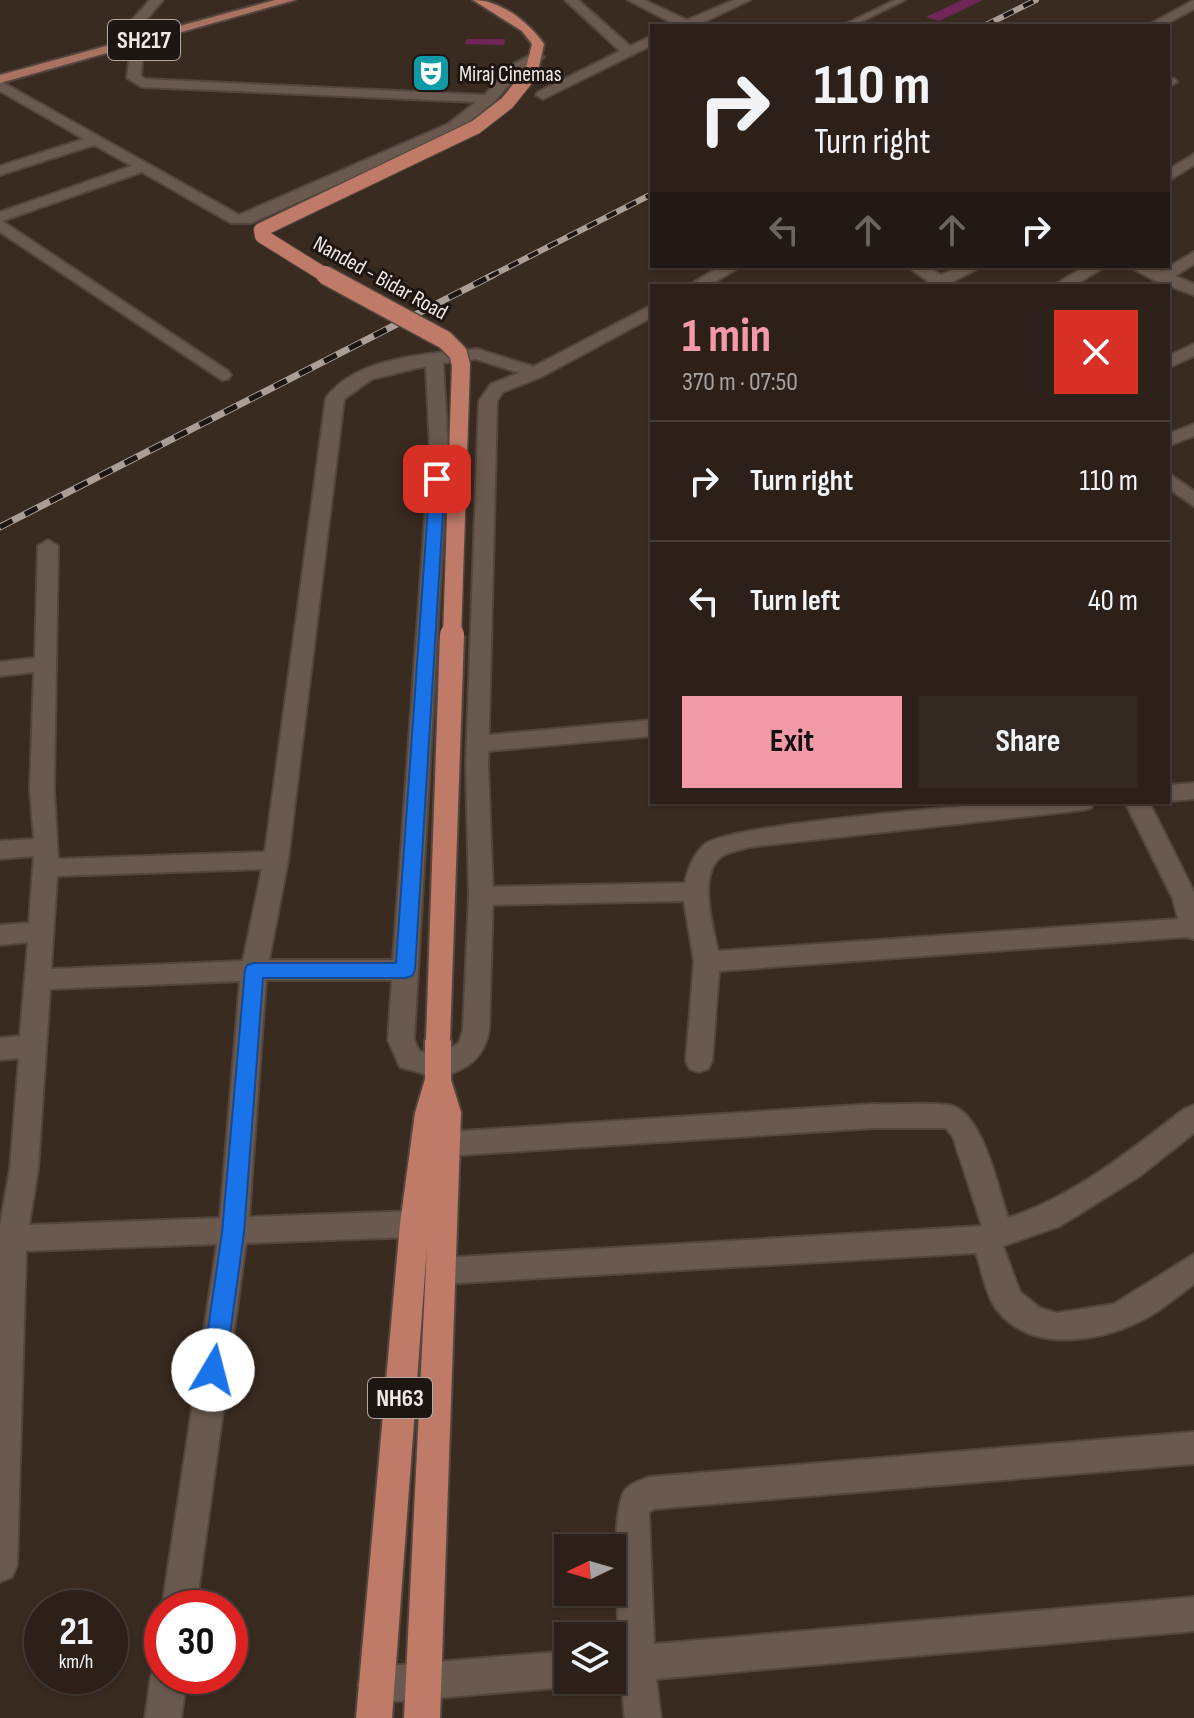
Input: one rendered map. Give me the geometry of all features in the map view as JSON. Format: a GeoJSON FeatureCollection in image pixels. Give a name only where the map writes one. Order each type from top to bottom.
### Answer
{"type":"FeatureCollection","features":[{"type":"Feature","properties":{"kind":"highway"},"geometry":{"type":"LineString","coordinates":[[479,0],[526,28],[538,44],[535,64]]}},
{"type":"Feature","properties":{"kind":"highway","name":"Nanded - Bidar Road"},"geometry":{"type":"LineString","coordinates":[[438,1073],[461,365],[458,353],[445,340],[349,290],[262,236],[261,230],[476,127],[507,103],[535,64]]}},
{"type":"Feature","properties":{"kind":"highway","name":"NH63"},"geometry":{"type":"LineString","coordinates":[[422,1718],[447,1112],[438,1073]]}},
{"type":"Feature","properties":{"kind":"highway","name":"NH63"},"geometry":{"type":"LineString","coordinates":[[375,1702],[414,1224],[429,1113],[438,1073]]}},
{"type":"Feature","properties":{"kind":"main road","name":"SH217"},"geometry":{"type":"LineString","coordinates":[[0,82],[260,0]]}},
{"type":"Feature","properties":{"kind":"main road","name":"SH217"},"geometry":{"type":"LineString","coordinates":[[0,70],[289,0]]}},
{"type":"Feature","properties":{"kind":"street"},"geometry":{"type":"LineString","coordinates":[[157,0],[131,39],[134,78],[142,83],[489,99]]}},
{"type":"Feature","properties":{"kind":"street"},"geometry":{"type":"LineString","coordinates":[[571,0],[627,50]]}},
{"type":"Feature","properties":{"kind":"street"},"geometry":{"type":"LineString","coordinates":[[634,0],[684,24]]}},
{"type":"Feature","properties":{"kind":"street"},"geometry":{"type":"LineString","coordinates":[[652,10],[677,0]]}},
{"type":"Feature","properties":{"kind":"street"},"geometry":{"type":"LineString","coordinates":[[688,24],[744,0]]}},
{"type":"Feature","properties":{"kind":"street"},"geometry":{"type":"LineString","coordinates":[[1157,24],[1194,4]]}},
{"type":"Feature","properties":{"kind":"street"},"geometry":{"type":"LineString","coordinates":[[543,95],[650,41]]}},
{"type":"Feature","properties":{"kind":"street"},"geometry":{"type":"LineString","coordinates":[[0,82],[236,220],[246,220],[453,127],[489,99],[515,69],[535,64]]}},
{"type":"Feature","properties":{"kind":"street"},"geometry":{"type":"LineString","coordinates":[[0,171],[95,140]]}},
{"type":"Feature","properties":{"kind":"street"},"geometry":{"type":"LineString","coordinates":[[1171,172],[1194,158]]}},
{"type":"Feature","properties":{"kind":"street"},"geometry":{"type":"LineString","coordinates":[[0,217],[144,167]]}},
{"type":"Feature","properties":{"kind":"street"},"geometry":{"type":"LineString","coordinates":[[1171,172],[1194,176]]}},
{"type":"Feature","properties":{"kind":"street"},"geometry":{"type":"LineString","coordinates":[[0,225],[222,375]]}},
{"type":"Feature","properties":{"kind":"street"},"geometry":{"type":"LineString","coordinates":[[1162,278],[1194,257]]}},
{"type":"Feature","properties":{"kind":"street"},"geometry":{"type":"LineString","coordinates":[[700,284],[729,268]]}},
{"type":"Feature","properties":{"kind":"street"},"geometry":{"type":"LineString","coordinates":[[918,268],[938,284]]}},
{"type":"Feature","properties":{"kind":"street"},"geometry":{"type":"LineString","coordinates":[[941,284],[970,268]]}},
{"type":"Feature","properties":{"kind":"street"},"geometry":{"type":"LineString","coordinates":[[1065,284],[1094,268]]}},
{"type":"Feature","properties":{"kind":"street"},"geometry":{"type":"LineString","coordinates":[[1140,268],[1191,289]]}},
{"type":"Feature","properties":{"kind":"street"},"geometry":{"type":"LineString","coordinates":[[1170,296],[1191,289]]}},
{"type":"Feature","properties":{"kind":"street"},"geometry":{"type":"LineString","coordinates":[[434,359],[439,449],[401,1040],[409,1059],[438,1073],[474,1047],[481,896],[478,744],[488,401],[497,388],[535,373],[650,311]]}},
{"type":"Feature","properties":{"kind":"street"},"geometry":{"type":"LineString","coordinates":[[1170,362],[1194,349]]}},
{"type":"Feature","properties":{"kind":"street"},"geometry":{"type":"LineString","coordinates":[[182,1590],[233,1233],[254,970],[276,860],[335,398],[343,386],[356,378],[434,359],[477,354],[535,373]]}},
{"type":"Feature","properties":{"kind":"street"},"geometry":{"type":"LineString","coordinates":[[1170,481],[1194,500]]}},
{"type":"Feature","properties":{"kind":"street"},"geometry":{"type":"LineString","coordinates":[[0,1565],[5,1312],[12,1239],[12,1171],[34,1046],[46,857],[42,789],[48,546]]}},
{"type":"Feature","properties":{"kind":"street"},"geometry":{"type":"LineString","coordinates":[[0,669],[45,664]]}},
{"type":"Feature","properties":{"kind":"street"},"geometry":{"type":"LineString","coordinates":[[478,744],[650,728]]}},
{"type":"Feature","properties":{"kind":"street"},"geometry":{"type":"LineString","coordinates":[[1170,793],[1194,791]]}},
{"type":"Feature","properties":{"kind":"street"},"geometry":{"type":"LineString","coordinates":[[699,1061],[707,962],[695,892],[699,871],[713,850],[748,839],[1065,804]]}},
{"type":"Feature","properties":{"kind":"street"},"geometry":{"type":"LineString","coordinates":[[707,962],[1193,928],[1189,899],[1138,804]]}},
{"type":"Feature","properties":{"kind":"street"},"geometry":{"type":"LineString","coordinates":[[0,850],[46,857],[276,860]]}},
{"type":"Feature","properties":{"kind":"street"},"geometry":{"type":"LineString","coordinates":[[481,896],[695,892]]}},
{"type":"Feature","properties":{"kind":"street"},"geometry":{"type":"LineString","coordinates":[[0,935],[40,931]]}},
{"type":"Feature","properties":{"kind":"street"},"geometry":{"type":"LineString","coordinates":[[36,980],[254,970],[405,970]]}},
{"type":"Feature","properties":{"kind":"street"},"geometry":{"type":"LineString","coordinates":[[0,1049],[34,1046]]}},
{"type":"Feature","properties":{"kind":"street"},"geometry":{"type":"LineString","coordinates":[[446,1144],[873,1116],[950,1117],[959,1122],[966,1134],[1008,1301],[1031,1319],[1057,1327],[1118,1317],[1140,1306],[1194,1267]]}},
{"type":"Feature","properties":{"kind":"street"},"geometry":{"type":"LineString","coordinates":[[441,1271],[993,1237],[1050,1217],[1130,1167],[1194,1117]]}},
{"type":"Feature","properties":{"kind":"street"},"geometry":{"type":"LineString","coordinates":[[12,1239],[414,1224]]}},
{"type":"Feature","properties":{"kind":"street"},"geometry":{"type":"LineString","coordinates":[[626,1630],[633,1512],[638,1500],[649,1493],[1194,1448]]}},
{"type":"Feature","properties":{"kind":"street"},"geometry":{"type":"LineString","coordinates":[[626,1664],[1194,1614]]}},
{"type":"Feature","properties":{"kind":"street"},"geometry":{"type":"LineString","coordinates":[[375,1702],[424,1681],[554,1670]]}},
{"type":"Feature","properties":{"kind":"street"},"geometry":{"type":"LineString","coordinates":[[626,1670],[643,1718]]}},
{"type":"Feature","properties":{"kind":"street"},"geometry":{"type":"LineString","coordinates":[[163,1718],[166,1694]]}},
{"type":"Feature","properties":{"kind":"lane"},"geometry":{"type":"LineString","coordinates":[[850,24],[901,0]]}},
{"type":"Feature","properties":{"kind":"building"},"geometry":{"type":"Polygon","coordinates":[[[962,0],[983,0],[939,21],[926,17],[962,0]]]}},
{"type":"Feature","properties":{"kind":"building"},"geometry":{"type":"Polygon","coordinates":[[[467,39],[505,39],[504,45],[465,44],[467,39]]]}},
{"type":"Feature","properties":{"kind":"railway"},"geometry":{"type":"LineString","coordinates":[[988,24],[1036,0]]}},
{"type":"Feature","properties":{"kind":"railway"},"geometry":{"type":"LineString","coordinates":[[489,277],[650,195]]}},
{"type":"Feature","properties":{"kind":"railway"},"geometry":{"type":"LineString","coordinates":[[0,527],[493,275]]}},
{"type":"Feature","properties":{"kind":"place","name":"Miraj Cinemas"},"geometry":{"type":"Point","coordinates":[431,73]}},
{"type":"Feature","properties":{"kind":"route"},"geometry":{"type":"LineString","coordinates":[[213,1370],[233,1233],[254,970],[405,970],[437,479]]}}]}
